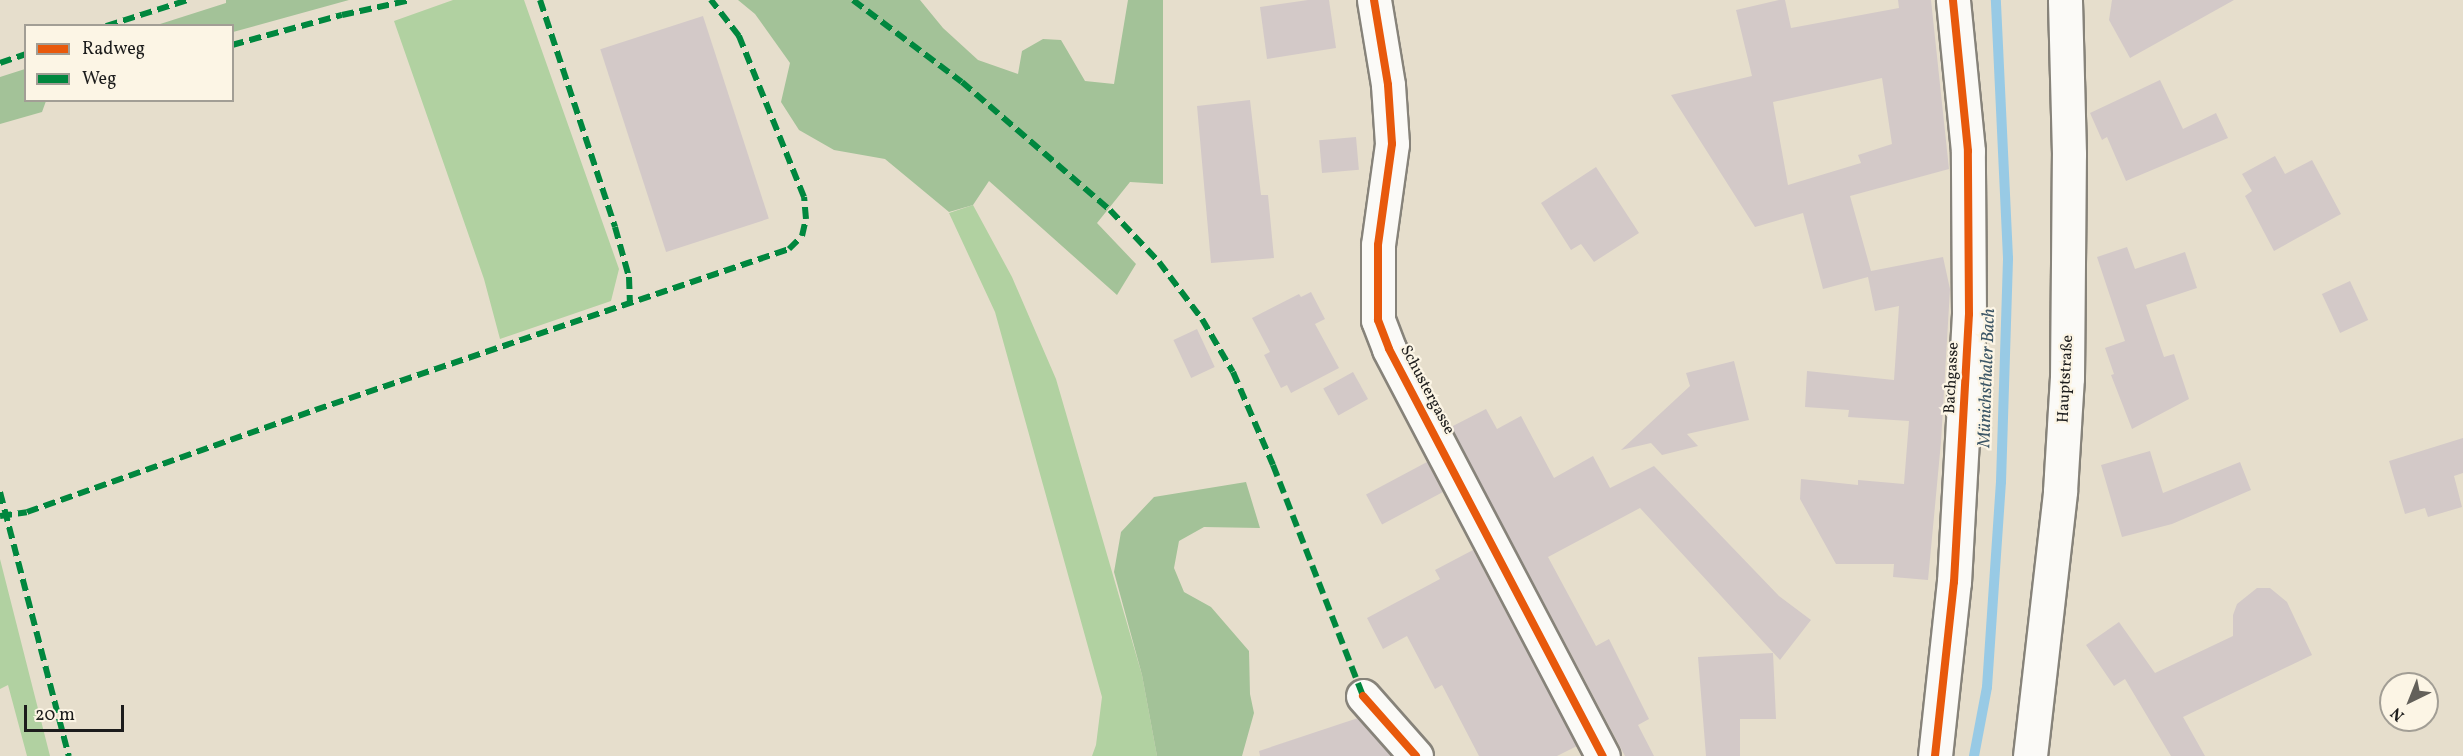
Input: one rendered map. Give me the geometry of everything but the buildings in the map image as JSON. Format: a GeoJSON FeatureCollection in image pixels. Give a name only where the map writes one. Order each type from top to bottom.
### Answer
{"type":"FeatureCollection","features":[{"type":"Feature","properties":{"kind":"street","name":"Schustergasse"},"geometry":{"type":"LineString","coordinates":[[1374,0],[1388,85],[1392,144],[1378,245],[1378,320],[1389,349],[1603,756]]}},
{"type":"Feature","properties":{"kind":"street","name":"Bachgasse"},"geometry":{"type":"LineString","coordinates":[[1935,756],[1954,582],[1969,314],[1968,151],[1953,0]]}},
{"type":"Feature","properties":{"kind":"street","name":"Hauptstraße"},"geometry":{"type":"LineString","coordinates":[[2030,756],[2060,491],[2067,378],[2069,165],[2065,0]]}},
{"type":"Feature","properties":{"kind":"street"},"geometry":{"type":"LineString","coordinates":[[1363,696],[1416,756]]}},
{"type":"Feature","properties":{"kind":"green space"},"geometry":{"type":"Polygon","coordinates":[[[226,0],[349,0],[234,32],[234,24],[160,24],[226,3],[226,0]]]}},
{"type":"Feature","properties":{"kind":"green space"},"geometry":{"type":"Polygon","coordinates":[[[453,0],[524,0],[619,269],[611,301],[500,339],[484,279],[394,21],[453,0]]]}},
{"type":"Feature","properties":{"kind":"green space"},"geometry":{"type":"Polygon","coordinates":[[[738,0],[920,0],[943,28],[978,60],[1018,74],[1022,51],[1043,39],[1061,40],[1085,81],[1114,84],[1128,0],[1163,0],[1163,184],[1130,182],[1097,223],[1136,264],[1117,295],[989,181],[973,205],[949,212],[885,159],[834,150],[799,130],[781,102],[790,63],[755,14],[738,0]]]}},
{"type":"Feature","properties":{"kind":"green space"},"geometry":{"type":"Polygon","coordinates":[[[24,69],[24,102],[46,102],[42,112],[0,124],[0,77],[24,69]]]}},
{"type":"Feature","properties":{"kind":"green space"},"geometry":{"type":"Polygon","coordinates":[[[973,205],[1012,277],[1056,379],[1142,675],[1157,756],[1092,756],[1096,745],[1102,697],[995,312],[949,213],[973,205]]]}},
{"type":"Feature","properties":{"kind":"green space"},"geometry":{"type":"Polygon","coordinates":[[[1246,482],[1260,528],[1204,527],[1179,541],[1174,568],[1184,592],[1211,607],[1249,651],[1250,694],[1254,713],[1242,756],[1157,756],[1142,675],[1114,572],[1121,532],[1154,497],[1246,482]]]}},
{"type":"Feature","properties":{"kind":"green space"},"geometry":{"type":"Polygon","coordinates":[[[0,559],[50,756],[27,756],[8,685],[0,689],[0,559]]]}},
{"type":"Feature","properties":{"kind":"waterway","name":"Münichsthaler Bach"},"geometry":{"type":"LineString","coordinates":[[1974,756],[1987,687],[2001,482],[2008,258],[1996,0]]}},
{"type":"Feature","properties":{"kind":"marked path"},"geometry":{"type":"LineString","coordinates":[[112,24],[188,0]]}},
{"type":"Feature","properties":{"kind":"marked path"},"geometry":{"type":"LineString","coordinates":[[234,44],[342,15],[411,0]]}},
{"type":"Feature","properties":{"kind":"marked path"},"geometry":{"type":"LineString","coordinates":[[540,0],[615,227],[629,277],[630,303]]}},
{"type":"Feature","properties":{"kind":"marked path"},"geometry":{"type":"LineString","coordinates":[[0,516],[27,512],[315,410],[789,249],[802,236],[806,219],[804,197],[739,36],[711,0]]}},
{"type":"Feature","properties":{"kind":"marked path"},"geometry":{"type":"LineString","coordinates":[[853,0],[962,82],[1110,210],[1159,262],[1202,319],[1233,372],[1273,465],[1363,696]]}},
{"type":"Feature","properties":{"kind":"marked path"},"geometry":{"type":"LineString","coordinates":[[0,63],[24,55]]}},
{"type":"Feature","properties":{"kind":"marked path"},"geometry":{"type":"LineString","coordinates":[[0,492],[69,756]]}},
{"type":"Feature","properties":{"kind":"cycle path"},"geometry":{"type":"LineString","coordinates":[[1374,0],[1388,85],[1392,144],[1378,245],[1378,320],[1389,349],[1603,756]]}},
{"type":"Feature","properties":{"kind":"cycle path"},"geometry":{"type":"LineString","coordinates":[[1935,756],[1954,582],[1969,314],[1968,151],[1953,0]]}},
{"type":"Feature","properties":{"kind":"cycle path"},"geometry":{"type":"LineString","coordinates":[[1363,696],[1416,756]]}}]}
